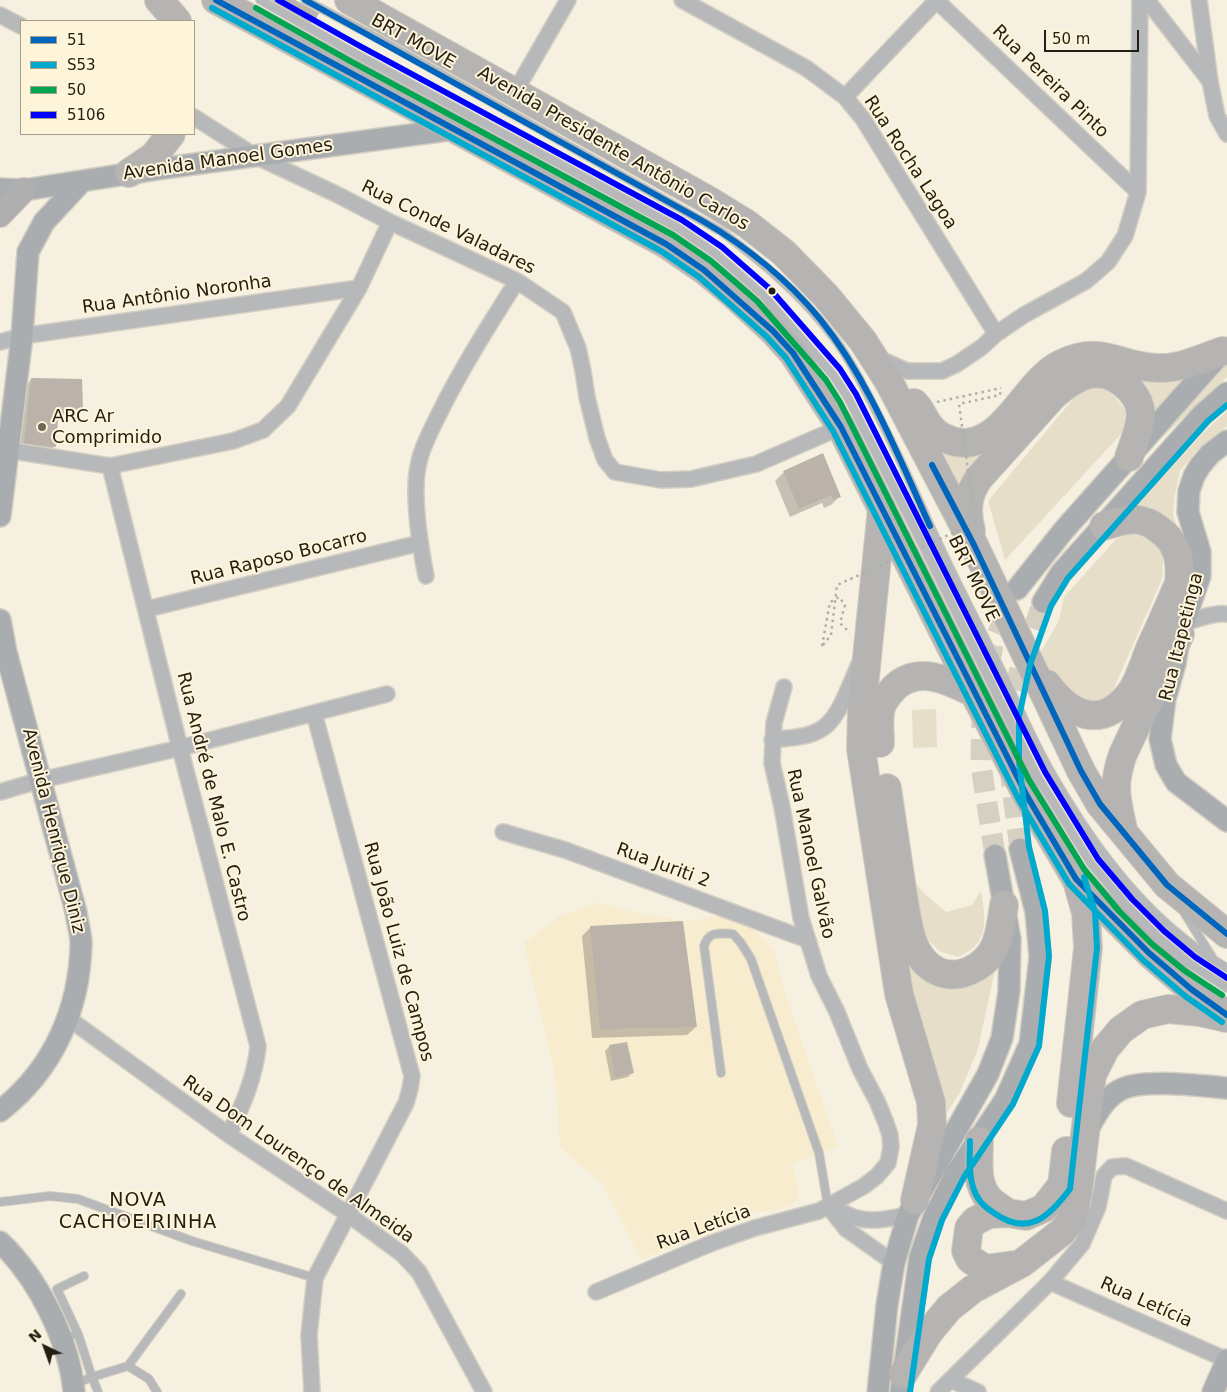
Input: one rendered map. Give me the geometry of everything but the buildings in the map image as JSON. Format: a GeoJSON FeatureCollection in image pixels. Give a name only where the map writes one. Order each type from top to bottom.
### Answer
{"type":"FeatureCollection","features":[{"type":"Feature","properties":{"kind":"highway"},"geometry":{"type":"LineString","coordinates":[[159,0],[176,20]]}},
{"type":"Feature","properties":{"kind":"highway"},"geometry":{"type":"LineString","coordinates":[[216,0],[666,244],[704,270],[773,331],[793,353],[841,426],[1027,796],[1076,879],[1149,953],[1191,989],[1227,1016]]}},
{"type":"Feature","properties":{"kind":"highway","name":"Avenida Presidente Antônio Carlos"},"geometry":{"type":"LineString","coordinates":[[349,0],[748,224],[784,254],[826,296],[864,341],[889,382],[974,545],[1081,771],[1100,804],[1167,885],[1227,934]]}},
{"type":"Feature","properties":{"kind":"highway"},"geometry":{"type":"LineString","coordinates":[[129,173],[154,156],[170,135]]}},
{"type":"Feature","properties":{"kind":"highway"},"geometry":{"type":"LineString","coordinates":[[889,382],[918,407],[930,427],[938,434],[956,442],[967,443],[980,439],[993,431],[1041,379],[1058,365],[1082,355],[1094,354],[1140,366],[1160,368],[1182,365],[1225,350]]}},
{"type":"Feature","properties":{"kind":"highway"},"geometry":{"type":"LineString","coordinates":[[974,545],[968,520],[967,503],[971,489],[1053,396],[1067,384],[1088,374],[1105,374],[1119,380],[1131,391],[1140,408],[1139,426],[1129,457]]}},
{"type":"Feature","properties":{"kind":"highway"},"geometry":{"type":"LineString","coordinates":[[882,508],[862,707],[861,749],[899,994],[931,1102],[932,1125],[912,1207]]}},
{"type":"Feature","properties":{"kind":"highway"},"geometry":{"type":"LineString","coordinates":[[1035,672],[1056,696],[1073,710],[1089,716],[1098,716],[1110,712],[1132,691],[1179,583],[1180,566],[1176,549],[1170,537],[1150,522],[1138,520],[1104,526]]}},
{"type":"Feature","properties":{"kind":"highway"},"geometry":{"type":"LineString","coordinates":[[1125,835],[1115,784],[1118,768],[1183,628]]}},
{"type":"Feature","properties":{"kind":"highway"},"geometry":{"type":"LineString","coordinates":[[974,692],[936,677],[918,676],[908,679],[887,696],[880,708],[880,743],[906,911],[915,948],[928,965],[940,973],[954,975],[967,972],[981,965],[992,955],[999,938],[1004,905]]}},
{"type":"Feature","properties":{"kind":"highway"},"geometry":{"type":"LineString","coordinates":[[1022,1263],[985,1269],[970,1259],[966,1251],[969,1228],[975,1221],[989,1214],[1008,1213],[1026,1216],[1044,1208],[1062,1185],[1088,948],[1086,913],[1076,879]]}},
{"type":"Feature","properties":{"kind":"highway"},"geometry":{"type":"LineString","coordinates":[[902,1383],[929,1332],[949,1308],[973,1289],[1022,1263],[1063,1230],[1072,1216],[1078,1192],[1092,1075],[1105,1049],[1121,1030],[1142,1015],[1168,1009],[1227,1016]]}},
{"type":"Feature","properties":{"kind":"highway"},"geometry":{"type":"LineString","coordinates":[[979,1141],[978,1172],[981,1185],[989,1199],[1008,1213]]}},
{"type":"Feature","properties":{"kind":"main road"},"geometry":{"type":"LineString","coordinates":[[0,216],[24,190]]}},
{"type":"Feature","properties":{"kind":"street"},"geometry":{"type":"LineString","coordinates":[[515,92],[568,0]]}},
{"type":"Feature","properties":{"kind":"street","name":"Rua Rocha Lagoa"},"geometry":{"type":"LineString","coordinates":[[682,0],[806,68],[845,97],[863,119],[996,334]]}},
{"type":"Feature","properties":{"kind":"street"},"geometry":{"type":"LineString","coordinates":[[845,97],[936,0]]}},
{"type":"Feature","properties":{"kind":"street","name":"Rua Pereira Pinto"},"geometry":{"type":"LineString","coordinates":[[936,0],[1138,192]]}},
{"type":"Feature","properties":{"kind":"street"},"geometry":{"type":"LineString","coordinates":[[872,356],[907,371],[942,372],[957,364],[996,334],[1050,300],[1086,281],[1108,262],[1125,236],[1138,192],[1140,0]]}},
{"type":"Feature","properties":{"kind":"street"},"geometry":{"type":"LineString","coordinates":[[1147,0],[1210,82]]}},
{"type":"Feature","properties":{"kind":"street"},"geometry":{"type":"LineString","coordinates":[[1199,0],[1210,82],[1218,116],[1227,134]]}},
{"type":"Feature","properties":{"kind":"street"},"geometry":{"type":"LineString","coordinates":[[0,15],[20,25]]}},
{"type":"Feature","properties":{"kind":"street","name":"Rua Conde Valadares"},"geometry":{"type":"LineString","coordinates":[[195,118],[256,156],[390,222],[517,281],[563,312],[578,348],[597,438],[605,460],[615,472],[661,480],[691,479],[756,464],[841,426]]}},
{"type":"Feature","properties":{"kind":"street","name":"Avenida Manoel Gomes"},"geometry":{"type":"LineString","coordinates":[[0,189],[24,190],[129,173],[455,128]]}},
{"type":"Feature","properties":{"kind":"street"},"geometry":{"type":"LineString","coordinates":[[0,516],[22,336],[28,252],[44,222],[82,180]]}},
{"type":"Feature","properties":{"kind":"street"},"geometry":{"type":"LineString","coordinates":[[7,450],[110,466],[233,442],[263,430],[288,406],[359,288],[390,222]]}},
{"type":"Feature","properties":{"kind":"street"},"geometry":{"type":"LineString","coordinates":[[426,576],[420,543],[416,486],[419,463],[427,438],[452,387],[517,281]]}},
{"type":"Feature","properties":{"kind":"street","name":"Rua Antônio Noronha"},"geometry":{"type":"LineString","coordinates":[[0,342],[22,336],[359,288]]}},
{"type":"Feature","properties":{"kind":"street"},"geometry":{"type":"LineString","coordinates":[[1017,589],[1064,530],[1225,350]]}},
{"type":"Feature","properties":{"kind":"street"},"geometry":{"type":"LineString","coordinates":[[1043,602],[1061,573],[1202,415],[1227,393]]}},
{"type":"Feature","properties":{"kind":"street","name":"Rua Itapetinga"},"geometry":{"type":"LineString","coordinates":[[1227,441],[1210,454],[1200,466],[1194,476],[1190,491],[1188,512],[1200,552],[1200,576],[1183,628],[1165,699],[1160,739],[1166,765],[1176,782],[1227,821]]}},
{"type":"Feature","properties":{"kind":"street","name":"Rua André de Malo E. Castro"},"geometry":{"type":"LineString","coordinates":[[110,466],[180,748],[258,1046],[257,1064],[252,1083],[229,1135]]}},
{"type":"Feature","properties":{"kind":"street","name":"Rua Raposo Bocarro"},"geometry":{"type":"LineString","coordinates":[[147,609],[420,543]]}},
{"type":"Feature","properties":{"kind":"street"},"geometry":{"type":"LineString","coordinates":[[1183,628],[1204,617],[1227,614]]}},
{"type":"Feature","properties":{"kind":"street","name":"Avenida Henrique Diniz"},"geometry":{"type":"LineString","coordinates":[[0,620],[3,653],[41,780],[76,912],[81,942],[77,978],[68,1018],[55,1048],[38,1074],[0,1111]]}},
{"type":"Feature","properties":{"kind":"street"},"geometry":{"type":"LineString","coordinates":[[772,740],[812,734],[821,730],[828,723],[838,710],[869,642]]}},
{"type":"Feature","properties":{"kind":"street","name":"Rua Manoel Galvão"},"geometry":{"type":"LineString","coordinates":[[784,687],[774,723],[772,763],[782,807],[801,918],[819,976],[886,1123],[890,1135],[891,1148],[888,1163]]}},
{"type":"Feature","properties":{"kind":"street"},"geometry":{"type":"LineString","coordinates":[[0,792],[41,780],[180,748],[387,694]]}},
{"type":"Feature","properties":{"kind":"street","name":"Rua João Luiz de Campos"},"geometry":{"type":"LineString","coordinates":[[312,1392],[309,1335],[316,1278],[406,1103],[412,1076],[314,713]]}},
{"type":"Feature","properties":{"kind":"street","name":"Rua Juriti 2"},"geometry":{"type":"LineString","coordinates":[[503,832],[565,850],[808,940]]}},
{"type":"Feature","properties":{"kind":"street"},"geometry":{"type":"LineString","coordinates":[[902,1383],[920,1258],[934,1217],[956,1173],[1005,1100],[1030,1044],[1040,957],[1036,912],[1020,849]]}},
{"type":"Feature","properties":{"kind":"street"},"geometry":{"type":"LineString","coordinates":[[876,1390],[894,1263],[912,1207],[988,1074],[1002,1038],[1009,991],[1010,939],[995,855]]}},
{"type":"Feature","properties":{"kind":"street","name":"Rua Dom Lourenço de Almeida"},"geometry":{"type":"LineString","coordinates":[[68,1018],[229,1135],[349,1215],[402,1254],[419,1272],[484,1392]]}},
{"type":"Feature","properties":{"kind":"street"},"geometry":{"type":"LineString","coordinates":[[1085,1134],[1108,1098],[1119,1090],[1134,1084],[1227,1088]]}},
{"type":"Feature","properties":{"kind":"street","name":"Rua Letícia"},"geometry":{"type":"LineString","coordinates":[[596,1292],[712,1243],[756,1228],[819,1211],[864,1186],[877,1176],[888,1163]]}},
{"type":"Feature","properties":{"kind":"street"},"geometry":{"type":"LineString","coordinates":[[938,1392],[1050,1282],[1082,1244],[1098,1207],[1104,1176],[1112,1167],[1126,1166],[1227,1210]]}},
{"type":"Feature","properties":{"kind":"street"},"geometry":{"type":"LineString","coordinates":[[828,1206],[858,1219],[887,1219],[912,1207]]}},
{"type":"Feature","properties":{"kind":"street"},"geometry":{"type":"LineString","coordinates":[[828,1206],[846,1229],[894,1263]]}},
{"type":"Feature","properties":{"kind":"street"},"geometry":{"type":"LineString","coordinates":[[0,1242],[13,1254],[70,1336],[80,1384]]}},
{"type":"Feature","properties":{"kind":"street","name":"Rua Letícia"},"geometry":{"type":"LineString","coordinates":[[1050,1282],[1227,1360]]}},
{"type":"Feature","properties":{"kind":"street"},"geometry":{"type":"LineString","coordinates":[[1212,1392],[1227,1360]]}},
{"type":"Feature","properties":{"kind":"street"},"geometry":{"type":"LineString","coordinates":[[951,1380],[978,1392]]}},
{"type":"Feature","properties":{"kind":"lane","name":"BRT MOVE"},"geometry":{"type":"LineString","coordinates":[[260,0],[354,53],[678,228],[716,254],[763,295],[833,375],[848,398],[1037,776],[1091,864],[1126,905],[1158,937],[1190,964],[1227,988]]}},
{"type":"Feature","properties":{"kind":"lane","name":"BRT MOVE"},"geometry":{"type":"LineString","coordinates":[[305,0],[722,232],[753,255],[799,296],[836,341],[854,368],[893,444],[929,524],[1042,755],[1092,839],[1128,885],[1150,909],[1185,940],[1227,968]]}},
{"type":"Feature","properties":{"kind":"lane"},"geometry":{"type":"LineString","coordinates":[[625,222],[678,228]]}},
{"type":"Feature","properties":{"kind":"lane","name":"BRT MOVE"},"geometry":{"type":"LineString","coordinates":[[1167,885],[1214,961]]}},
{"type":"Feature","properties":{"kind":"lane"},"geometry":{"type":"LineString","coordinates":[[721,1073],[704,946],[707,939],[714,934],[720,933],[733,934],[751,959],[819,1153],[828,1206]]}},
{"type":"Feature","properties":{"kind":"lane"},"geometry":{"type":"LineString","coordinates":[[0,1202],[50,1196],[78,1199],[192,1241],[316,1278]]}},
{"type":"Feature","properties":{"kind":"lane"},"geometry":{"type":"LineString","coordinates":[[70,1336],[57,1289],[84,1276]]}},
{"type":"Feature","properties":{"kind":"lane"},"geometry":{"type":"LineString","coordinates":[[80,1384],[128,1366],[181,1294]]}},
{"type":"Feature","properties":{"kind":"lane"},"geometry":{"type":"LineString","coordinates":[[128,1366],[149,1379],[157,1392]]}},
{"type":"Feature","properties":{"kind":"lane"},"geometry":{"type":"LineString","coordinates":[[80,1384],[98,1392]]}},
{"type":"Feature","properties":{"kind":"path"},"geometry":{"type":"LineString","coordinates":[[869,642],[855,636],[840,623],[845,605],[839,597],[830,602],[822,646],[831,635],[837,586],[975,523],[959,404],[1000,395],[1001,388],[918,407]]}},
{"type":"Feature","properties":{"kind":"shaded area"},"geometry":{"type":"Polygon","coordinates":[[[1094,361],[1136,374],[1166,378],[1186,376],[1149,416],[1142,392],[1134,380],[1121,372],[1106,366],[1093,364],[1080,365],[1061,372],[1054,376],[1042,389],[1012,431],[984,464],[960,501],[936,452],[964,457],[984,454],[1002,438],[1040,389],[1056,373],[1072,364],[1094,361]]]}},
{"type":"Feature","properties":{"kind":"shaded area"},"geometry":{"type":"Polygon","coordinates":[[[1227,363],[1227,377],[1154,445],[1219,374],[1227,363]]]}},
{"type":"Feature","properties":{"kind":"shaded area"},"geometry":{"type":"Polygon","coordinates":[[[1083,387],[1099,388],[1109,392],[1117,399],[1126,411],[1123,432],[1005,560],[988,501],[1083,387]]]}},
{"type":"Feature","properties":{"kind":"shaded area"},"geometry":{"type":"Polygon","coordinates":[[[1227,411],[1227,426],[1196,451],[1180,471],[1174,499],[1173,516],[1184,542],[1185,557],[1129,514],[1206,430],[1227,411]]]}},
{"type":"Feature","properties":{"kind":"shaded area"},"geometry":{"type":"Polygon","coordinates":[[[1131,532],[1149,538],[1159,547],[1163,560],[1162,579],[1110,697],[1102,705],[1061,693],[1041,652],[1059,620],[1064,597],[1116,539],[1131,532]]]}},
{"type":"Feature","properties":{"kind":"shaded area"},"geometry":{"type":"Polygon","coordinates":[[[936,709],[937,747],[913,748],[912,710],[936,709]]]}},
{"type":"Feature","properties":{"kind":"shaded area"},"geometry":{"type":"Polygon","coordinates":[[[876,791],[915,966],[997,960],[978,1049],[959,1094],[941,1122],[920,1034],[873,792],[876,791]]]}},
{"type":"Feature","properties":{"kind":"shaded area"},"geometry":{"type":"Polygon","coordinates":[[[915,882],[924,893],[946,912],[972,905],[981,891],[984,929],[978,943],[972,949],[958,957],[939,951],[922,933],[915,882]]]}},
{"type":"Feature","properties":{"kind":"shaded area"},"geometry":{"type":"Polygon","coordinates":[[[599,902],[630,911],[683,921],[692,921],[722,914],[750,925],[774,950],[783,987],[838,1146],[793,1164],[799,1194],[791,1205],[778,1210],[748,1212],[708,1234],[641,1259],[603,1185],[560,1147],[555,1075],[524,943],[561,915],[599,902]]]}},
{"type":"Feature","properties":{"kind":"tunnel"},"geometry":{"type":"LineString","coordinates":[[1020,849],[1010,765],[1010,716],[1019,672],[1043,602]]}},
{"type":"Feature","properties":{"kind":"tunnel"},"geometry":{"type":"LineString","coordinates":[[995,855],[981,766],[982,706],[993,645],[1010,605]]}},
{"type":"Feature","properties":{"kind":"transit line","name":"51"},"geometry":{"type":"LineString","coordinates":[[216,0],[666,244],[704,270],[773,331],[793,353],[841,427],[1027,796],[1076,879],[1149,953],[1191,989],[1227,1015]]}},
{"type":"Feature","properties":{"kind":"transit line","name":"5106"},"geometry":{"type":"LineString","coordinates":[[278,0],[682,220],[722,247],[770,289],[840,369],[856,394],[1045,772],[1098,859],[1132,899],[1164,931],[1195,957],[1227,978]]}},
{"type":"Feature","properties":{"kind":"transit line","name":"51"},"geometry":{"type":"LineString","coordinates":[[305,0],[701,220],[765,264],[794,290],[820,319],[853,367],[881,419],[930,526]]}},
{"type":"Feature","properties":{"kind":"transit line","name":"S53"},"geometry":{"type":"LineString","coordinates":[[212,8],[661,251],[699,277],[767,337],[786,358],[833,431],[1019,800],[1069,884],[1143,960],[1185,996],[1222,1022]]}},
{"type":"Feature","properties":{"kind":"transit line","name":"50"},"geometry":{"type":"LineString","coordinates":[[256,8],[350,61],[673,235],[711,261],[757,301],[826,380],[840,402],[1029,780],[1084,869],[1119,911],[1152,944],[1185,971],[1222,995]]}},
{"type":"Feature","properties":{"kind":"transit line","name":"S53"},"geometry":{"type":"LineString","coordinates":[[910,1392],[929,1259],[942,1220],[964,1177],[1013,1104],[1039,1046],[1049,956],[1045,911],[1029,847],[1019,761],[1019,717],[1030,665],[1051,606],[1068,578],[1208,421],[1227,405]]}},
{"type":"Feature","properties":{"kind":"transit line","name":"51"},"geometry":{"type":"LineString","coordinates":[[932,465],[974,545],[1081,771],[1100,804],[1167,885],[1227,934]]}},
{"type":"Feature","properties":{"kind":"transit line","name":"S53"},"geometry":{"type":"LineString","coordinates":[[970,1141],[970,1170],[974,1191],[987,1208],[1006,1220],[1017,1223],[1037,1220],[1054,1208],[1070,1189],[1097,948],[1095,912],[1084,877]]}},
{"type":"Feature","properties":{"kind":"place","name":"ARC Ar Comprimido"},"geometry":{"type":"Point","coordinates":[42,427]}},
{"type":"Feature","properties":{"kind":"district","name":"NOVA CACHOEIRINHA"},"geometry":{"type":"Point","coordinates":[138,1212]}}]}
